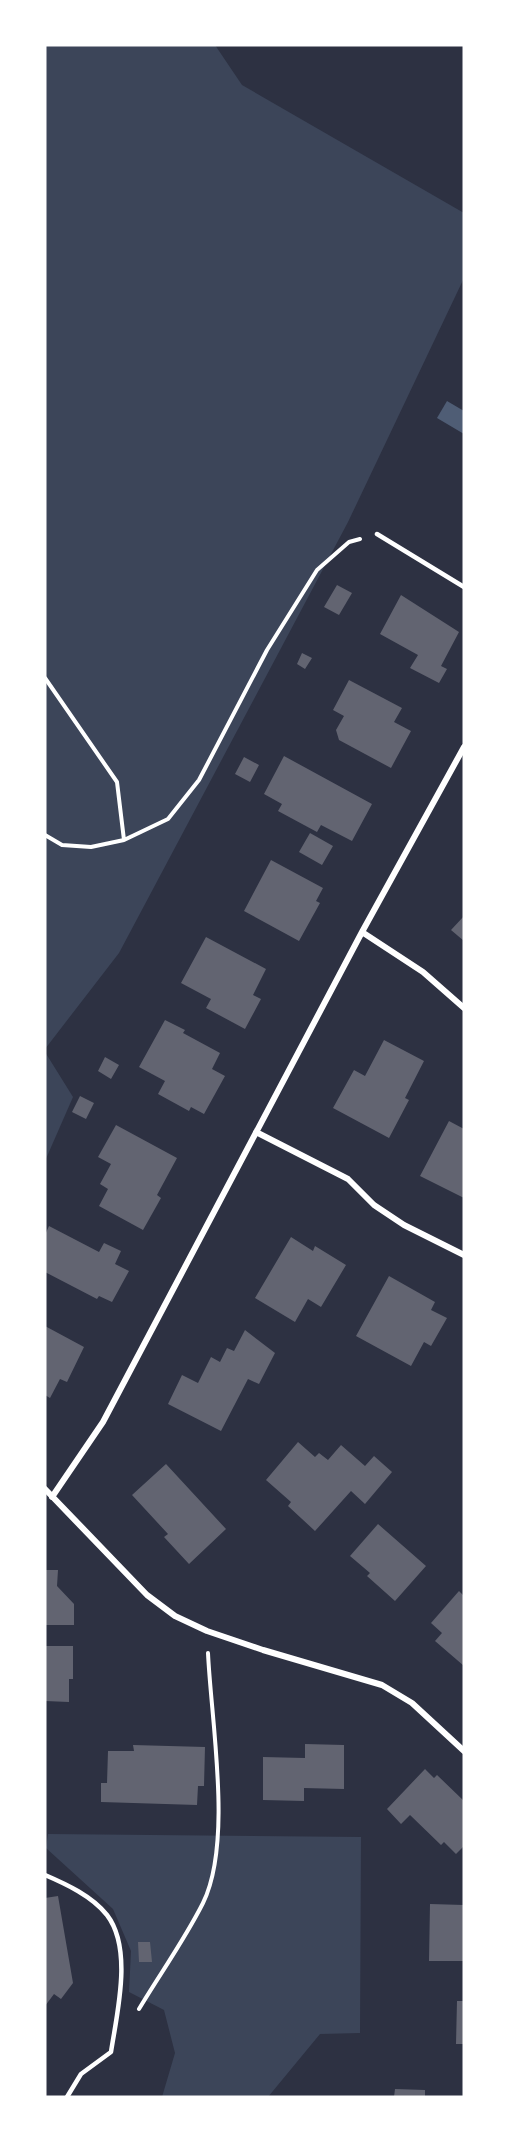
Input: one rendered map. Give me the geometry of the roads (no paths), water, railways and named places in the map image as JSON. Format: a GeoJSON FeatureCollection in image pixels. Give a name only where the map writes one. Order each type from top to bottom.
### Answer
{"type":"FeatureCollection","features":[{"type":"Feature","properties":{"kind":"street"},"geometry":{"type":"LineString","coordinates":[[52,1497],[103,1422],[362,932],[464,747]]}},
{"type":"Feature","properties":{"kind":"street"},"geometry":{"type":"LineString","coordinates":[[362,932],[423,972],[464,1008]]}},
{"type":"Feature","properties":{"kind":"street"},"geometry":{"type":"LineString","coordinates":[[256,1132],[348,1179],[374,1205],[404,1225],[464,1255]]}},
{"type":"Feature","properties":{"kind":"street"},"geometry":{"type":"LineString","coordinates":[[45,1489],[147,1595],[175,1616],[207,1631],[382,1685],[412,1703],[464,1751]]}},
{"type":"Feature","properties":{"kind":"lane"},"geometry":{"type":"LineString","coordinates":[[377,534],[464,587]]}},
{"type":"Feature","properties":{"kind":"lane"},"geometry":{"type":"LineString","coordinates":[[45,1875],[72,1886],[107,1915],[120,1948],[122,1974],[111,2052],[81,2074],[67,2097]]}}]}
